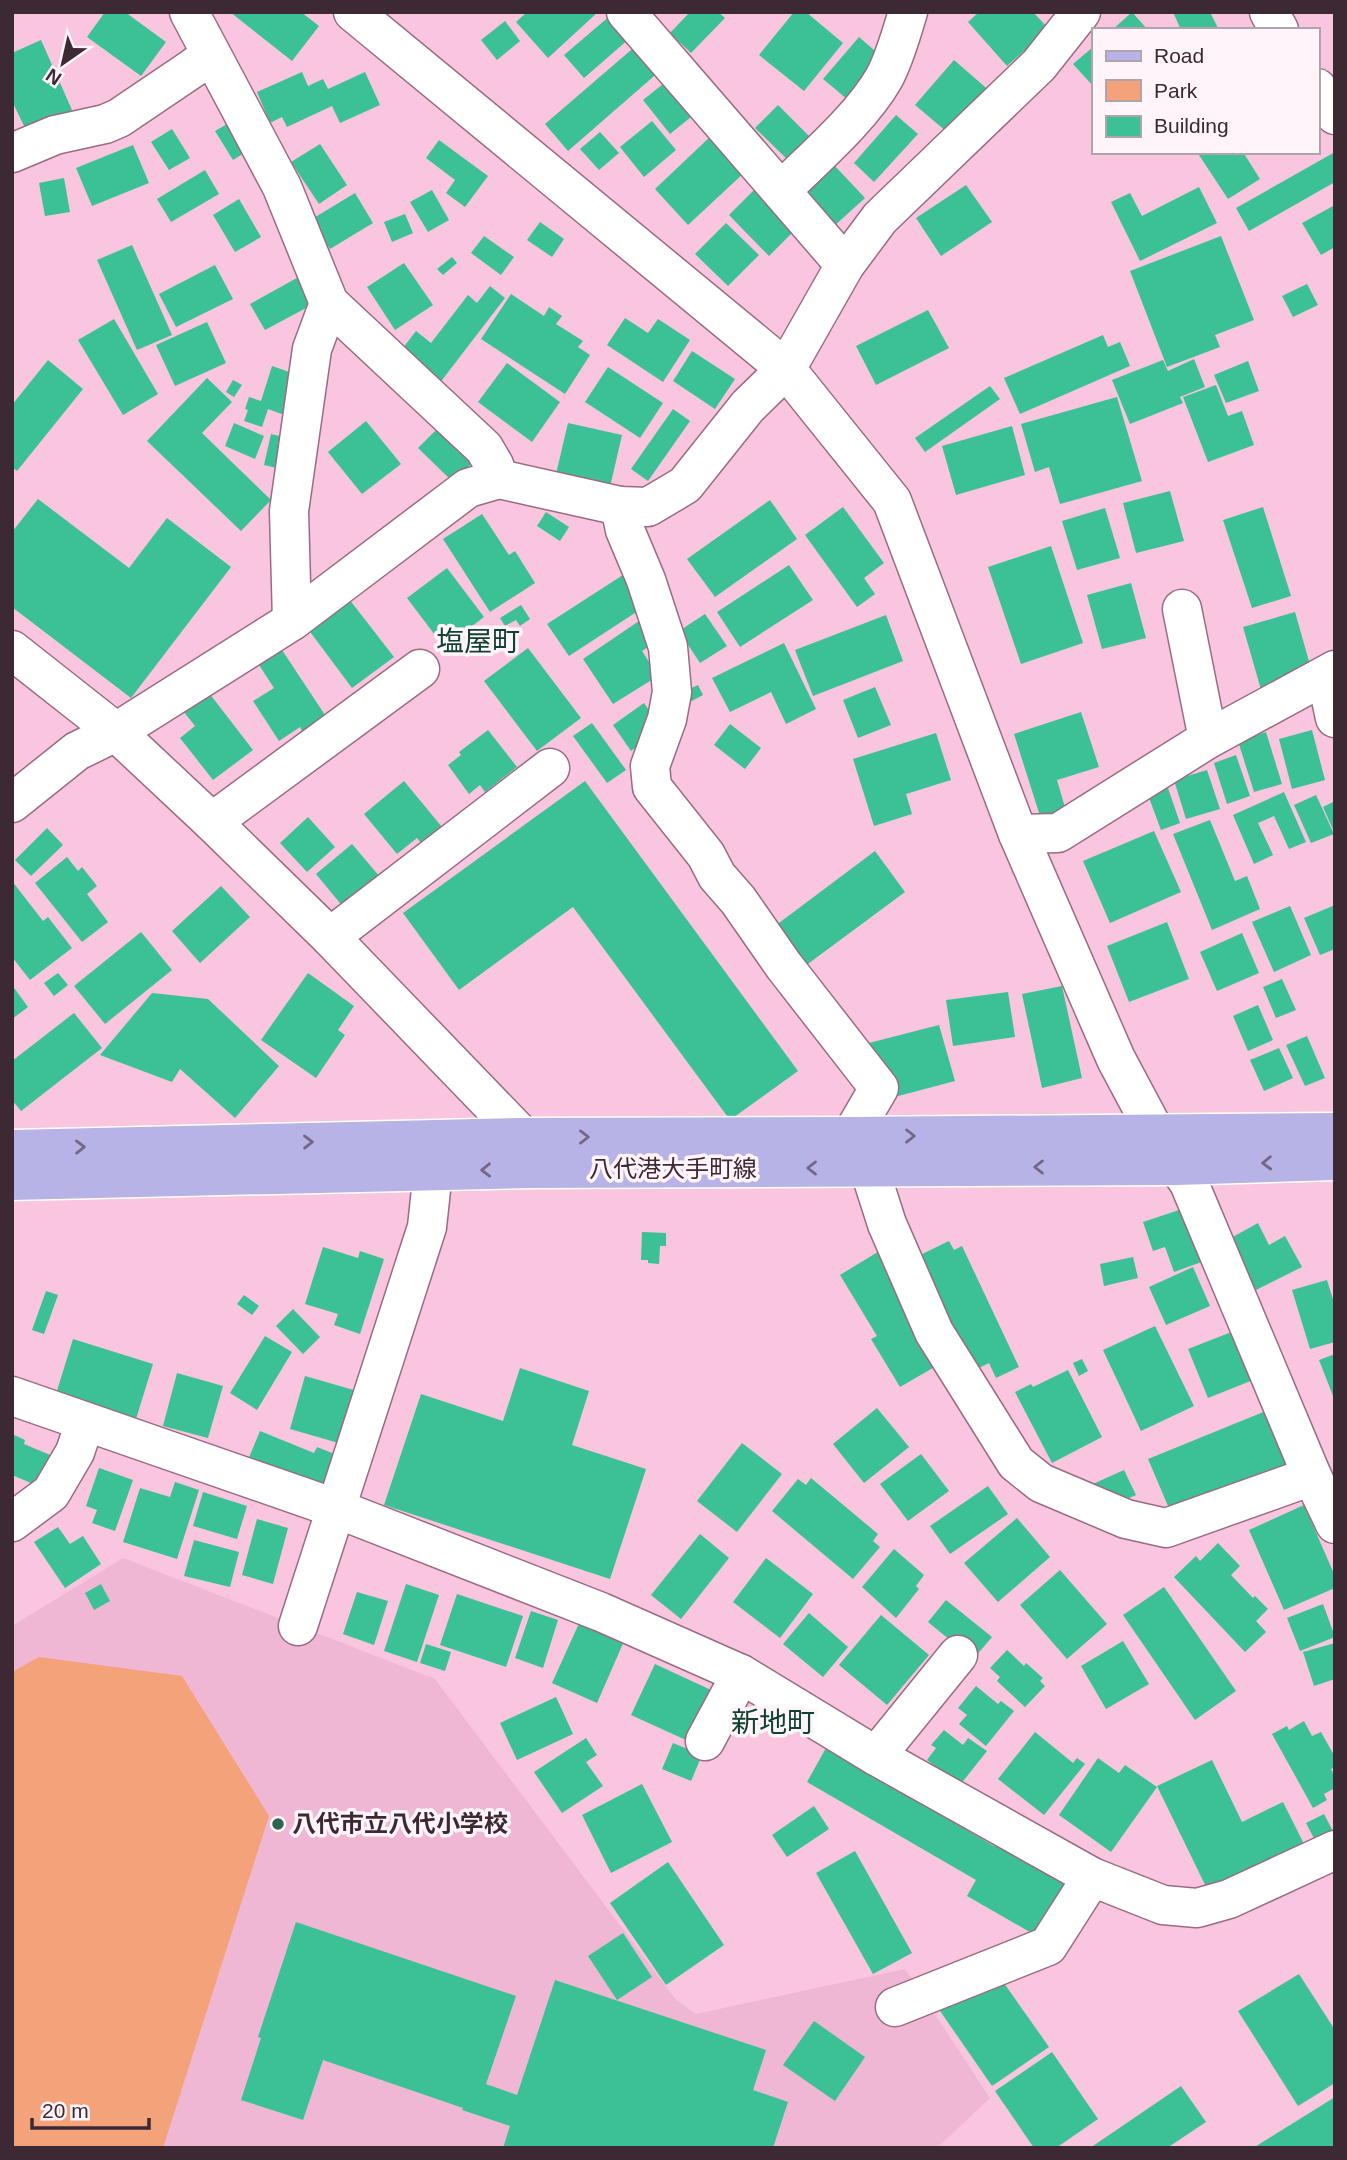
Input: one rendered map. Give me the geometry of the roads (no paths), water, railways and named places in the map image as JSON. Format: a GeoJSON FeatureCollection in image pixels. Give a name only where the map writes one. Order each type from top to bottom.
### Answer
{"type":"FeatureCollection","features":[{"type":"Feature","properties":{"kind":"main road","name":"八代港大手町線"},"geometry":{"type":"LineString","coordinates":[[860,1152],[1156,1134],[1335,1132]]}},
{"type":"Feature","properties":{"kind":"main road","name":"八代港大手町線"},"geometry":{"type":"LineString","coordinates":[[12,1149],[528,1153],[860,1152],[1176,1166],[1335,1161]]}},
{"type":"Feature","properties":{"kind":"main road","name":"八代港大手町線"},"geometry":{"type":"LineString","coordinates":[[12,1181],[433,1171],[528,1153]]}},
{"type":"Feature","properties":{"kind":"street"},"geometry":{"type":"LineString","coordinates":[[189,12],[282,187],[329,303],[484,447],[499,479]]}},
{"type":"Feature","properties":{"kind":"street"},"geometry":{"type":"LineString","coordinates":[[353,12],[786,369],[892,500],[1018,834],[1116,1059],[1156,1134],[1189,1183],[1312,1476],[1335,1524]]}},
{"type":"Feature","properties":{"kind":"street"},"geometry":{"type":"LineString","coordinates":[[626,12],[845,265]]}},
{"type":"Feature","properties":{"kind":"street"},"geometry":{"type":"LineString","coordinates":[[782,190],[864,107],[884,78],[908,12]]}},
{"type":"Feature","properties":{"kind":"street"},"geometry":{"type":"LineString","coordinates":[[12,803],[77,751],[116,732],[292,621],[468,488],[499,479],[620,506],[648,507],[685,485],[748,406],[786,369],[845,265],[880,218],[1039,65],[1082,12]]}},
{"type":"Feature","properties":{"kind":"street"},"geometry":{"type":"LineString","coordinates":[[1269,12],[1278,28]]}},
{"type":"Feature","properties":{"kind":"street"},"geometry":{"type":"LineString","coordinates":[[12,153],[55,135],[105,124],[119,118],[211,54]]}},
{"type":"Feature","properties":{"kind":"street"},"geometry":{"type":"LineString","coordinates":[[1319,91],[1335,115]]}},
{"type":"Feature","properties":{"kind":"street"},"geometry":{"type":"LineString","coordinates":[[292,621],[289,511],[312,349],[329,303]]}},
{"type":"Feature","properties":{"kind":"street"},"geometry":{"type":"LineString","coordinates":[[620,506],[625,530],[646,580],[668,647],[672,692],[667,719],[650,766],[652,787],[706,855],[717,876],[738,900],[784,966],[879,1088],[860,1152],[887,1224],[934,1332],[1016,1463],[1041,1482],[1126,1519],[1166,1528],[1312,1476]]}},
{"type":"Feature","properties":{"kind":"street"},"geometry":{"type":"LineString","coordinates":[[1182,609],[1208,739]]}},
{"type":"Feature","properties":{"kind":"street"},"geometry":{"type":"LineString","coordinates":[[12,650],[116,732],[330,937],[528,1153]]}},
{"type":"Feature","properties":{"kind":"street"},"geometry":{"type":"LineString","coordinates":[[212,822],[420,669]]}},
{"type":"Feature","properties":{"kind":"street"},"geometry":{"type":"LineString","coordinates":[[1018,834],[1058,833],[1208,739],[1330,673],[1335,718]]}},
{"type":"Feature","properties":{"kind":"street"},"geometry":{"type":"LineString","coordinates":[[330,937],[550,768]]}},
{"type":"Feature","properties":{"kind":"street"},"geometry":{"type":"LineString","coordinates":[[298,1626],[427,1227],[433,1171]]}},
{"type":"Feature","properties":{"kind":"street"},"geometry":{"type":"LineString","coordinates":[[12,1396],[335,1508],[601,1612],[741,1674],[876,1756],[1092,1877],[1163,1905],[1197,1908],[1229,1899],[1335,1850]]}},
{"type":"Feature","properties":{"kind":"street"},"geometry":{"type":"LineString","coordinates":[[12,1522],[51,1493],[75,1452],[85,1422]]}},
{"type":"Feature","properties":{"kind":"street"},"geometry":{"type":"LineString","coordinates":[[876,1756],[958,1655]]}},
{"type":"Feature","properties":{"kind":"street"},"geometry":{"type":"LineString","coordinates":[[705,1741],[741,1674]]}},
{"type":"Feature","properties":{"kind":"street"},"geometry":{"type":"LineString","coordinates":[[895,2007],[1048,1946],[1092,1877]]}},
{"type":"Feature","properties":{"kind":"place","name":"八代市立八代小学校"},"geometry":{"type":"Point","coordinates":[278,1824]}},
{"type":"Feature","properties":{"kind":"district","name":"塩屋町"},"geometry":{"type":"Point","coordinates":[478,641]}},
{"type":"Feature","properties":{"kind":"district","name":"新地町"},"geometry":{"type":"Point","coordinates":[773,1722]}}]}
